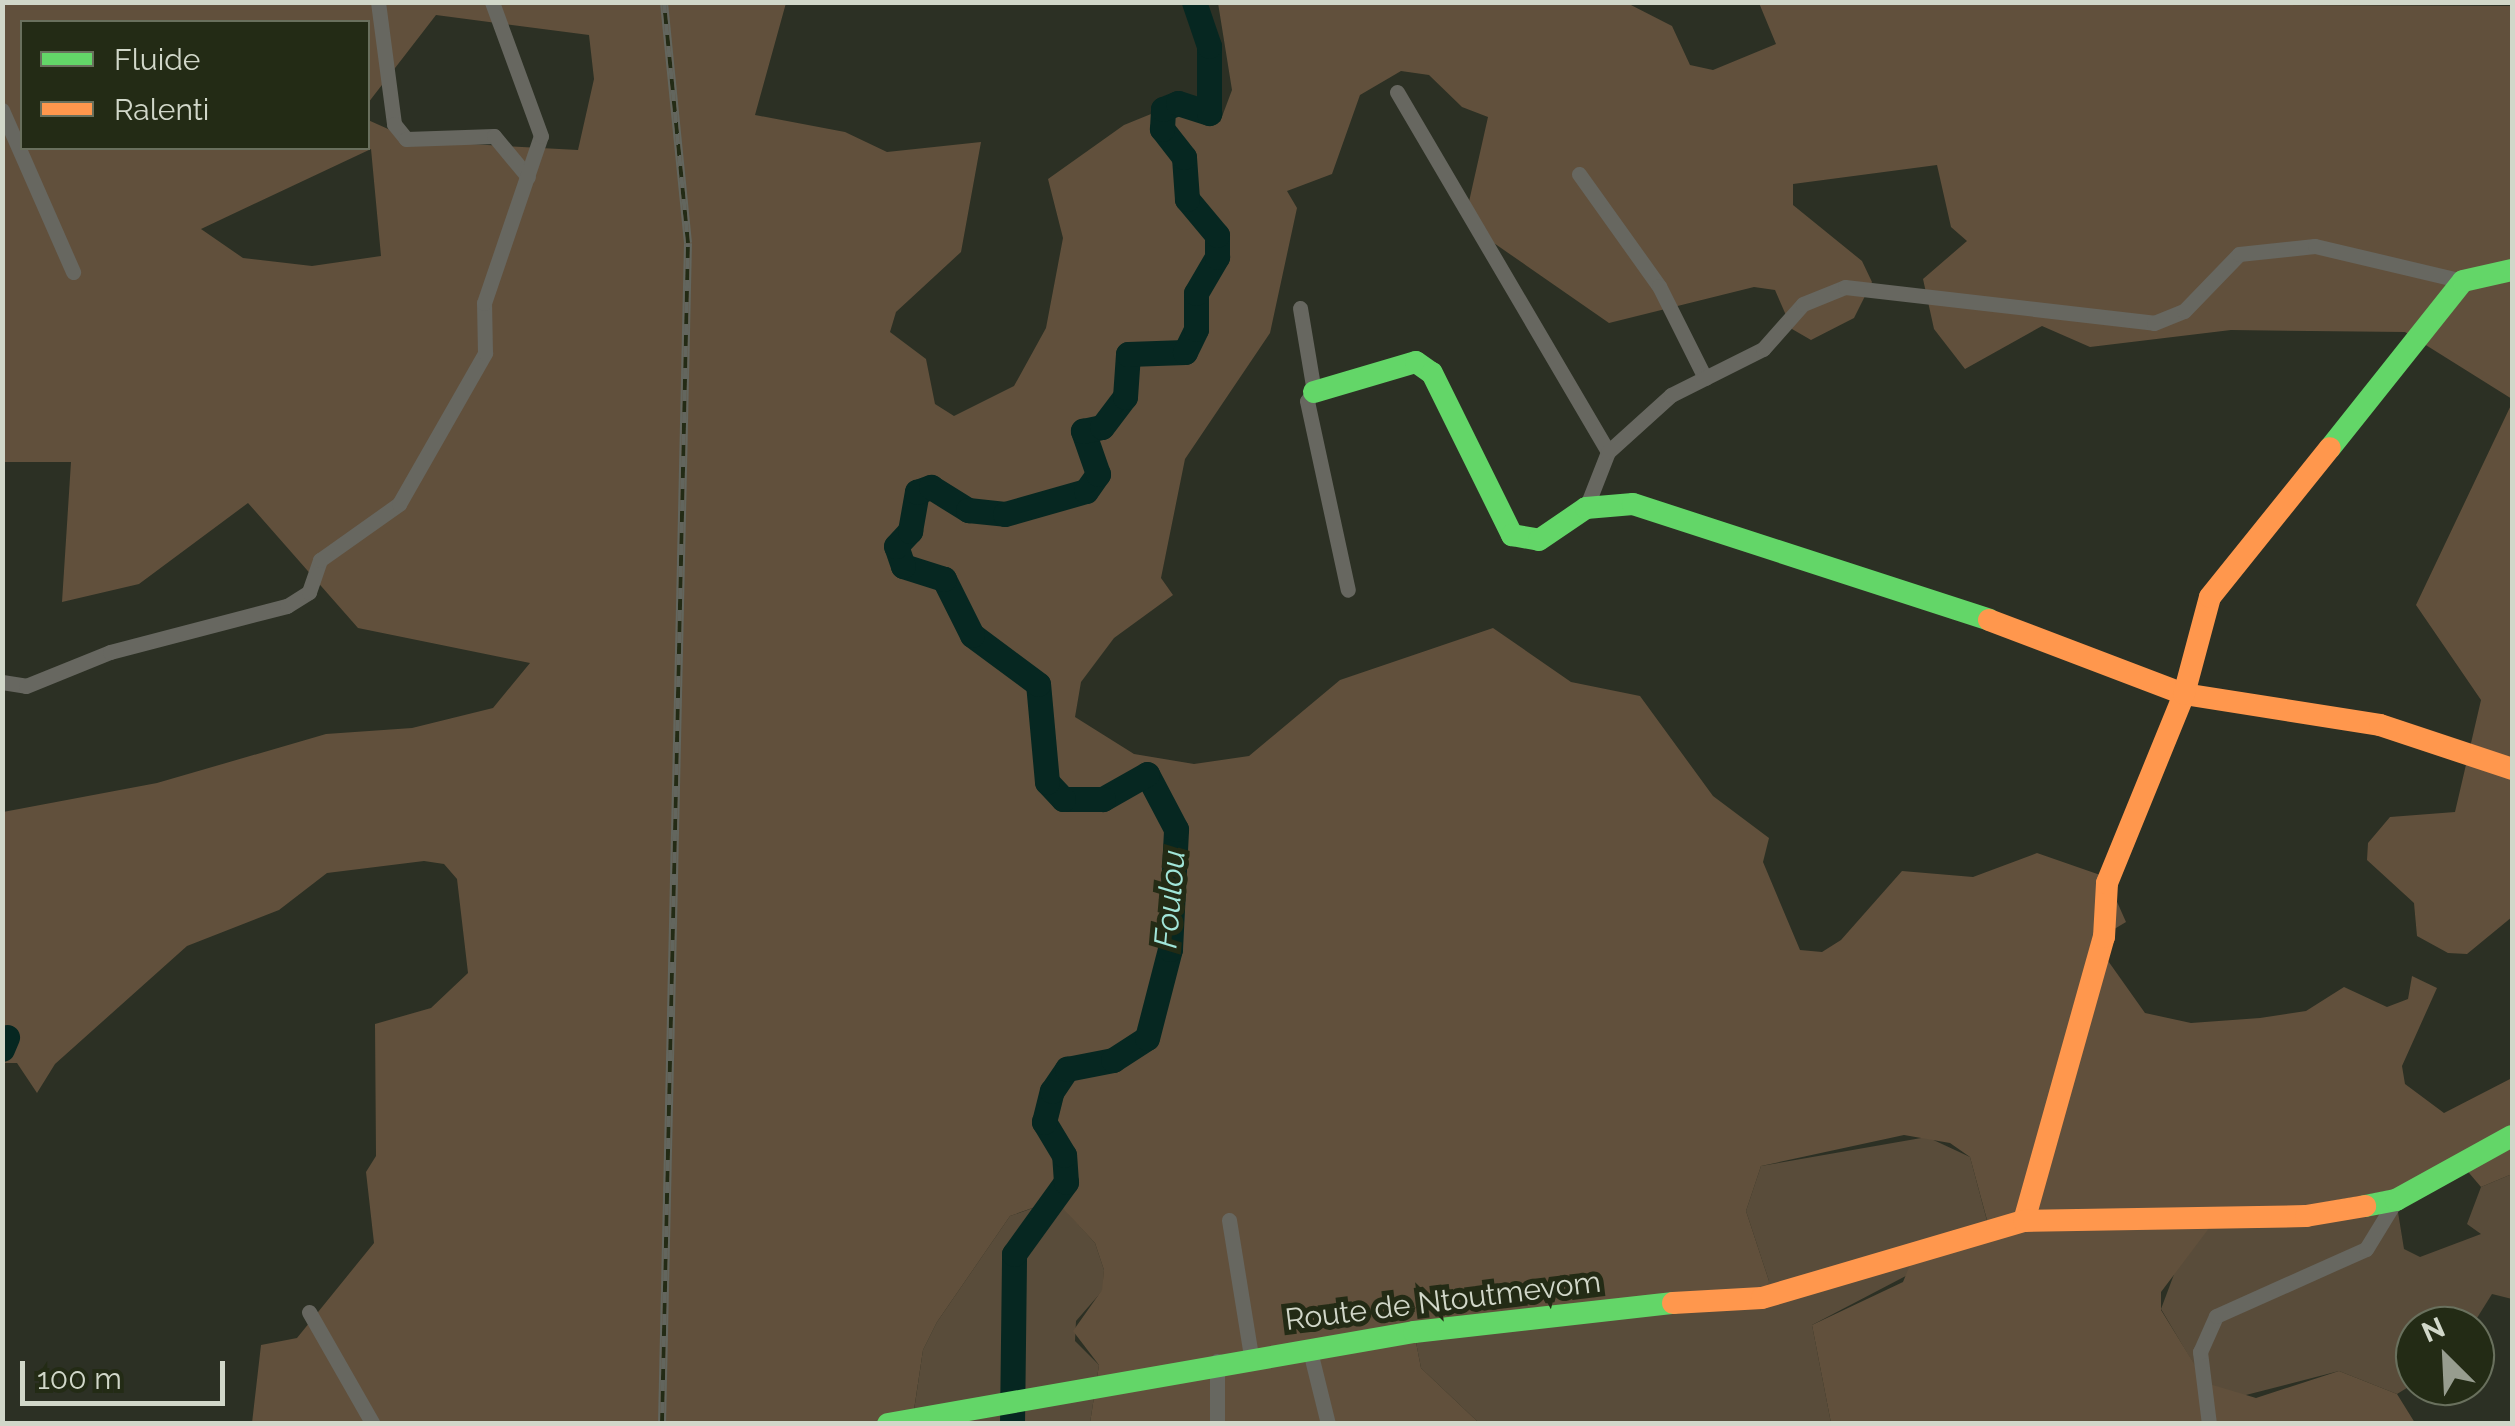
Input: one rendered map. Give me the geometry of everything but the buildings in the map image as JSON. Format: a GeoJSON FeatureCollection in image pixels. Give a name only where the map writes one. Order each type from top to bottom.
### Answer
{"type":"FeatureCollection","features":[{"type":"Feature","properties":{"kind":"street"},"geometry":{"type":"LineString","coordinates":[[378,2],[394,124],[406,139],[494,136],[528,176]]}},
{"type":"Feature","properties":{"kind":"street"},"geometry":{"type":"LineString","coordinates":[[2,682],[26,686],[309,592],[320,560],[399,504],[486,353],[484,303],[541,136],[492,2]]}},
{"type":"Feature","properties":{"kind":"street"},"geometry":{"type":"LineString","coordinates":[[1396,92],[1608,452]]}},
{"type":"Feature","properties":{"kind":"street"},"geometry":{"type":"LineString","coordinates":[[2,110],[72,272]]}},
{"type":"Feature","properties":{"kind":"street"},"geometry":{"type":"LineString","coordinates":[[1579,174],[1659,286],[1706,378]]}},
{"type":"Feature","properties":{"kind":"street"},"geometry":{"type":"LineString","coordinates":[[1586,508],[1608,452],[1706,378],[1764,348],[1803,304],[1844,288],[2154,323],[2184,312],[2239,254],[2316,246],[2464,281],[2512,270]]}},
{"type":"Feature","properties":{"kind":"street"},"geometry":{"type":"LineString","coordinates":[[2024,1221],[2104,937],[2107,883],[2184,694],[2210,598],[2464,281]]}},
{"type":"Feature","properties":{"kind":"street"},"geometry":{"type":"LineString","coordinates":[[1300,308],[1314,392]]}},
{"type":"Feature","properties":{"kind":"street"},"geometry":{"type":"LineString","coordinates":[[1348,590],[1306,401],[1314,392],[1416,362],[1432,374],[1512,534],[1539,540],[1586,508],[1633,504],[1792,552],[2184,694],[2380,725],[2512,769]]}},
{"type":"Feature","properties":{"kind":"street","name":"Route de Ntoutmevom"},"geometry":{"type":"LineString","coordinates":[[888,1424],[1309,1347],[1574,1309],[1762,1298],[2024,1221],[2212,1223],[2396,1200],[2511,1139]]}},
{"type":"Feature","properties":{"kind":"street"},"geometry":{"type":"LineString","coordinates":[[2209,1424],[2200,1352],[2216,1316],[2366,1249],[2396,1200]]}},
{"type":"Feature","properties":{"kind":"street"},"geometry":{"type":"LineString","coordinates":[[1230,1220],[1250,1356]]}},
{"type":"Feature","properties":{"kind":"street"},"geometry":{"type":"LineString","coordinates":[[309,1312],[373,1424]]}},
{"type":"Feature","properties":{"kind":"street"},"geometry":{"type":"LineString","coordinates":[[1309,1347],[1328,1424]]}},
{"type":"Feature","properties":{"kind":"street"},"geometry":{"type":"LineString","coordinates":[[1217,1361],[1217,1424]]}},
{"type":"Feature","properties":{"kind":"shaded area"},"geometry":{"type":"Polygon","coordinates":[[[2,3],[786,3],[755,115],[845,132],[887,152],[981,142],[961,252],[896,312],[890,332],[926,359],[935,404],[954,416],[1014,386],[1046,328],[1063,238],[1048,179],[1124,125],[1178,103],[1220,122],[1232,90],[1218,3],[1627,3],[1672,26],[1690,65],[1713,70],[1776,44],[1759,3],[2512,6],[2512,399],[2405,332],[2231,330],[2090,347],[2042,326],[1965,369],[1934,329],[1923,279],[1967,241],[1951,227],[1937,165],[1793,184],[1793,205],[1862,261],[1872,282],[1854,318],[1811,340],[1792,329],[1775,290],[1754,287],[1609,323],[1478,232],[1466,215],[1488,117],[1462,107],[1429,75],[1401,71],[1360,95],[1332,174],[1287,191],[1297,208],[1270,333],[1185,459],[1161,578],[1173,595],[1114,638],[1081,682],[1075,717],[1134,754],[1194,764],[1249,756],[1340,680],[1493,628],[1571,682],[1640,696],[1713,796],[1769,838],[1763,862],[1800,950],[1822,952],[1841,940],[1902,871],[1973,877],[2037,853],[2106,877],[2126,922],[2106,934],[2106,958],[2145,1013],[2191,1023],[2260,1018],[2306,1011],[2344,987],[2387,1007],[2408,999],[2412,976],[2437,988],[2402,1066],[2405,1084],[2444,1113],[2512,1078],[2512,1174],[2481,1187],[2464,1167],[2441,1181],[2213,1223],[2161,1292],[2161,1310],[2206,1383],[2256,1398],[2339,1371],[2395,1393],[2395,1406],[2404,1406],[2415,1423],[1831,1423],[1812,1325],[1903,1282],[1914,1255],[1990,1231],[1970,1157],[1950,1143],[1904,1135],[1761,1166],[1746,1211],[1769,1281],[1762,1298],[1414,1332],[1421,1368],[1479,1423],[1090,1423],[1099,1365],[1073,1331],[1102,1290],[1104,1270],[1095,1243],[1055,1200],[1010,1216],[937,1322],[923,1350],[912,1423],[252,1423],[261,1345],[297,1338],[374,1243],[366,1172],[376,1156],[375,1024],[431,1008],[468,973],[457,879],[444,864],[424,861],[327,873],[279,910],[187,946],[55,1064],[37,1093],[17,1063],[3,1063],[3,812],[157,783],[326,734],[412,728],[493,708],[530,663],[358,628],[248,503],[139,584],[62,602],[71,462],[3,462],[2,3]]]}},
{"type":"Feature","properties":{"kind":"shaded area"},"geometry":{"type":"Polygon","coordinates":[[[2512,403],[2512,917],[2467,954],[2448,953],[2417,936],[2414,903],[2367,860],[2368,843],[2390,817],[2455,812],[2481,700],[2416,605],[2512,403]]]}},
{"type":"Feature","properties":{"kind":"shaded area"},"geometry":{"type":"Polygon","coordinates":[[[1927,1137],[1970,1157],[1990,1232],[1812,1325],[1831,1423],[1479,1423],[1421,1368],[1414,1332],[1769,1281],[1746,1211],[1761,1166],[1927,1137]]]}},
{"type":"Feature","properties":{"kind":"shaded area"},"geometry":{"type":"Polygon","coordinates":[[[2512,1174],[2512,1299],[2492,1294],[2484,1306],[2395,1306],[2395,1393],[2339,1371],[2238,1397],[2205,1383],[2161,1309],[2179,1261],[2213,1223],[2396,1200],[2404,1249],[2420,1257],[2481,1234],[2467,1224],[2481,1187],[2512,1174]]]}},
{"type":"Feature","properties":{"kind":"shaded area"},"geometry":{"type":"Polygon","coordinates":[[[1056,1200],[1095,1243],[1104,1270],[1103,1290],[1076,1321],[1075,1341],[1099,1365],[1090,1423],[912,1424],[923,1350],[937,1322],[1010,1216],[1056,1200]]]}},
{"type":"Feature","properties":{"kind":"waterway","name":"Foulou"},"geometry":{"type":"LineString","coordinates":[[1012,1424],[1014,1254],[1066,1182],[1064,1155],[1044,1122],[1052,1091],[1067,1069],[1113,1060],[1147,1038],[1170,949],[1176,829],[1147,774],[1103,799],[1063,799],[1047,782],[1038,684],[972,635],[944,579],[903,566],[896,546],[910,531],[917,492],[931,487],[968,510],[1005,514],[1086,491],[1098,474],[1083,431],[1102,427],[1125,397],[1128,354],[1185,352],[1196,329],[1196,293],[1217,257],[1217,235],[1187,199],[1184,157],[1162,129],[1163,109],[1178,103],[1209,113],[1209,46],[1194,2]]}},
{"type":"Feature","properties":{"kind":"waterway"},"geometry":{"type":"LineString","coordinates":[[2,1049],[7,1037]]}},
{"type":"Feature","properties":{"kind":"railway"},"geometry":{"type":"LineString","coordinates":[[662,1424],[688,243],[664,2]]}},
{"type":"Feature","properties":{"kind":"traffic: fast"},"geometry":{"type":"LineString","coordinates":[[2330,448],[2463,281],[2512,270]]}},
{"type":"Feature","properties":{"kind":"traffic: fast"},"geometry":{"type":"LineString","coordinates":[[1314,392],[1416,362],[1432,373],[1512,535],[1539,540],[1586,508],[1633,504],[1989,620]]}},
{"type":"Feature","properties":{"kind":"traffic: fast"},"geometry":{"type":"LineString","coordinates":[[2365,1206],[2396,1200],[2512,1136]]}},
{"type":"Feature","properties":{"kind":"traffic: fast"},"geometry":{"type":"LineString","coordinates":[[888,1424],[1414,1332],[1673,1303]]}},
{"type":"Feature","properties":{"kind":"traffic: slow"},"geometry":{"type":"LineString","coordinates":[[2024,1221],[2104,937],[2107,883],[2184,694],[2210,597],[2330,448]]}},
{"type":"Feature","properties":{"kind":"traffic: slow"},"geometry":{"type":"LineString","coordinates":[[1989,620],[2184,694],[2380,725],[2512,769]]}},
{"type":"Feature","properties":{"kind":"traffic: slow"},"geometry":{"type":"LineString","coordinates":[[1673,1303],[1762,1298],[2024,1221],[2306,1216],[2365,1206]]}}]}
